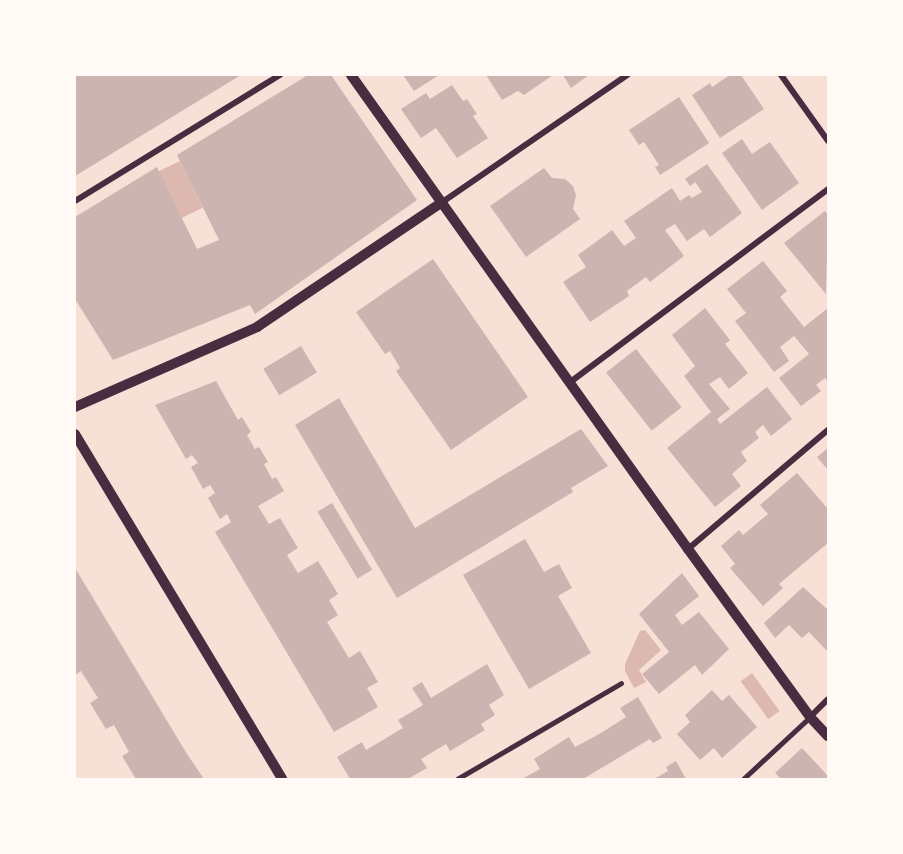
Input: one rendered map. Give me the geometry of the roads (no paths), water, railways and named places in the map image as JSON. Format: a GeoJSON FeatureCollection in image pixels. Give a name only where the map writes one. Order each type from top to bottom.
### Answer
{"type":"FeatureCollection","features":[{"type":"Feature","properties":{"kind":"street"},"geometry":{"type":"LineString","coordinates":[[75,201],[280,75]]}},
{"type":"Feature","properties":{"kind":"street"},"geometry":{"type":"LineString","coordinates":[[351,75],[688,549],[810,717],[828,736]]}},
{"type":"Feature","properties":{"kind":"street"},"geometry":{"type":"LineString","coordinates":[[75,407],[257,327],[627,75]]}},
{"type":"Feature","properties":{"kind":"street"},"geometry":{"type":"LineString","coordinates":[[781,75],[828,141]]}},
{"type":"Feature","properties":{"kind":"street"},"geometry":{"type":"LineString","coordinates":[[569,383],[828,189]]}},
{"type":"Feature","properties":{"kind":"street"},"geometry":{"type":"LineString","coordinates":[[688,549],[828,430]]}},
{"type":"Feature","properties":{"kind":"street"},"geometry":{"type":"LineString","coordinates":[[75,434],[282,779]]}},
{"type":"Feature","properties":{"kind":"street"},"geometry":{"type":"LineString","coordinates":[[458,779],[621,683]]}},
{"type":"Feature","properties":{"kind":"street"},"geometry":{"type":"LineString","coordinates":[[743,779],[828,699]]}}]}
